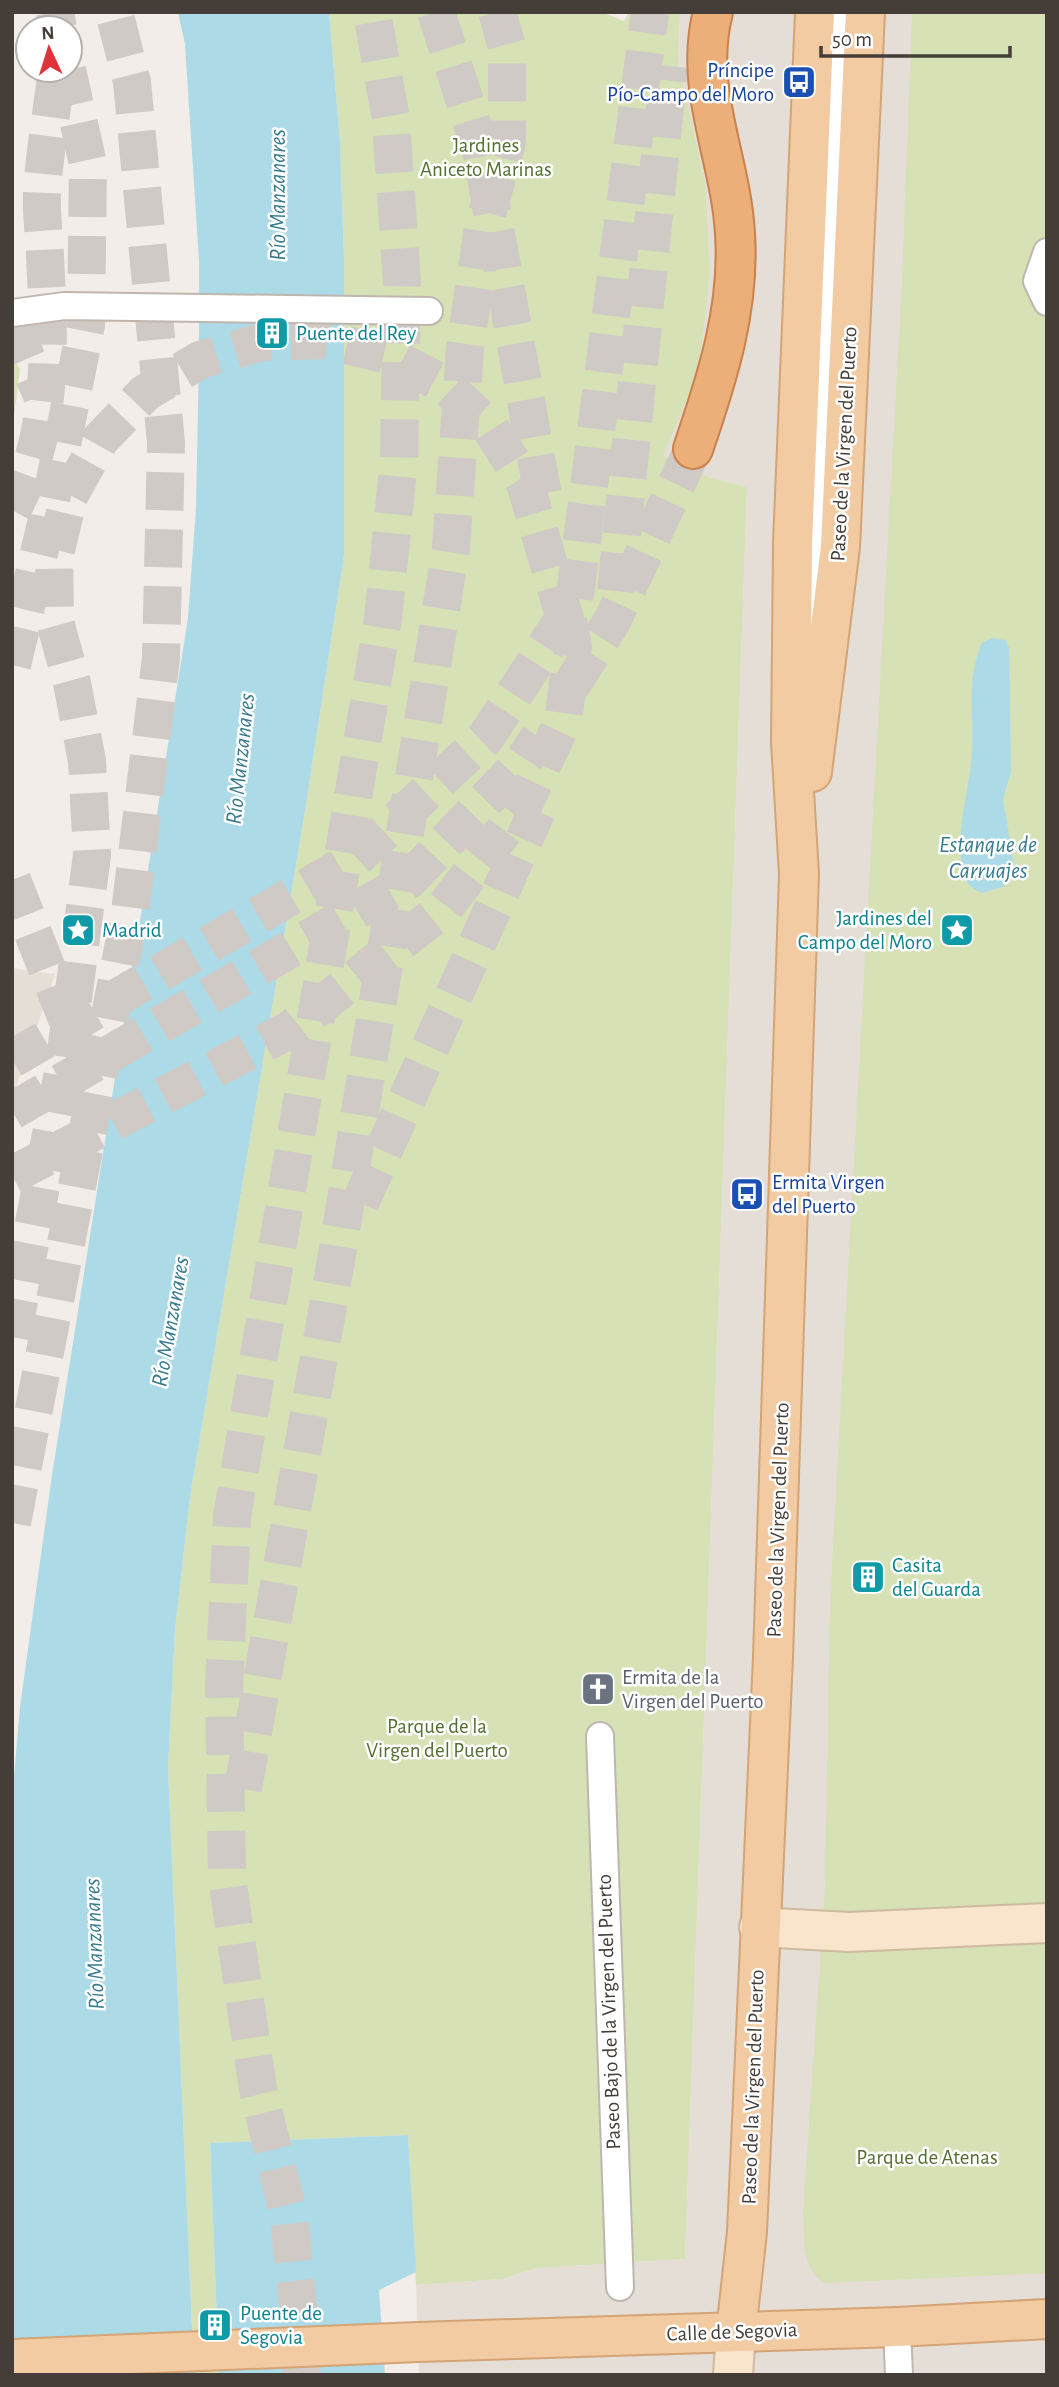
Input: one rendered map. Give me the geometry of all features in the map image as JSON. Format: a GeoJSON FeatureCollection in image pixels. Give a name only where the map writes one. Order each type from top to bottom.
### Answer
{"type":"FeatureCollection","features":[{"type":"Feature","properties":{"kind":"highway"},"geometry":{"type":"LineString","coordinates":[[693,449],[716,383],[736,282],[735,232],[706,77],[706,38],[713,12]]}},
{"type":"Feature","properties":{"kind":"main road","name":"Paseo de la Virgen del Puerto"},"geometry":{"type":"LineString","coordinates":[[799,874],[791,742],[793,543],[816,12]]}},
{"type":"Feature","properties":{"kind":"main road","name":"Paseo de la Virgen del Puerto"},"geometry":{"type":"LineString","coordinates":[[736,2332],[747,2232],[773,1657],[799,874],[840,547],[865,12]]}},
{"type":"Feature","properties":{"kind":"main road","name":"Calle de Segovia"},"geometry":{"type":"LineString","coordinates":[[12,2359],[418,2342],[897,2327],[1047,2319]]}},
{"type":"Feature","properties":{"kind":"street","name":"Paseo de la Virgen del Puerto"},"geometry":{"type":"LineString","coordinates":[[799,874],[840,12]]}},
{"type":"Feature","properties":{"kind":"street"},"geometry":{"type":"LineString","coordinates":[[1042,292],[1047,253]]}},
{"type":"Feature","properties":{"kind":"street"},"geometry":{"type":"LineString","coordinates":[[12,313],[64,306],[429,311]]}},
{"type":"Feature","properties":{"kind":"street","name":"Paseo Bajo de la Virgen del Puerto"},"geometry":{"type":"LineString","coordinates":[[600,1736],[620,2287]]}},
{"type":"Feature","properties":{"kind":"street"},"geometry":{"type":"LineString","coordinates":[[759,1927],[849,1932],[1047,1923]]}},
{"type":"Feature","properties":{"kind":"street"},"geometry":{"type":"LineString","coordinates":[[897,2327],[899,2375]]}},
{"type":"Feature","properties":{"kind":"street","name":"Paseo de la Virgen del Puerto"},"geometry":{"type":"LineString","coordinates":[[733,2375],[736,2332]]}},
{"type":"Feature","properties":{"kind":"shaded area"},"geometry":{"type":"Polygon","coordinates":[[[680,12],[1047,12],[1047,2375],[419,2375],[416,2285],[502,2279],[537,2268],[685,2259],[747,487],[711,478],[662,456],[691,390],[702,346],[710,275],[696,147],[678,61],[680,12]]]}},
{"type":"Feature","properties":{"kind":"shaded area"},"geometry":{"type":"Polygon","coordinates":[[[12,968],[55,974],[12,1099],[12,968]]]}},
{"type":"Feature","properties":{"kind":"green space","name":"Parque de la Virgen del Puerto"},"geometry":{"type":"Polygon","coordinates":[[[329,12],[601,12],[624,21],[629,12],[680,12],[678,61],[705,183],[710,275],[702,346],[691,390],[663,456],[711,478],[747,487],[685,2259],[537,2268],[502,2279],[416,2285],[408,2135],[210,2143],[219,2375],[194,2375],[168,1767],[175,1630],[190,1497],[305,811],[344,556],[344,260],[340,142],[329,12]]]}},
{"type":"Feature","properties":{"kind":"green space","name":"Jardines del Campo del Moro"},"geometry":{"type":"Polygon","coordinates":[[[912,12],[1047,12],[1047,2273],[823,2283],[807,2259],[803,2211],[825,1888],[830,1601],[902,280],[912,12]]]}},
{"type":"Feature","properties":{"kind":"green space"},"geometry":{"type":"Polygon","coordinates":[[[12,358],[20,369],[12,431],[12,358]]]}},
{"type":"Feature","properties":{"kind":"water","name":"Río Manzanares"},"geometry":{"type":"Polygon","coordinates":[[[178,12],[329,12],[340,142],[344,260],[344,556],[305,811],[190,1497],[175,1630],[168,1767],[194,2375],[14,2375],[12,1801],[20,1707],[52,1475],[188,618],[196,508],[199,261],[185,44],[178,12]]]}},
{"type":"Feature","properties":{"kind":"water","name":"Estanque de Carruajes"},"geometry":{"type":"Polygon","coordinates":[[[991,638],[1005,640],[1009,647],[1011,772],[1003,799],[1014,864],[1005,886],[982,893],[965,878],[960,844],[971,767],[972,683],[982,643],[991,638]]]}},
{"type":"Feature","properties":{"kind":"water"},"geometry":{"type":"Polygon","coordinates":[[[408,2135],[416,2272],[379,2290],[385,2375],[219,2375],[210,2143],[408,2135]]]}},
{"type":"Feature","properties":{"kind":"tunnel"},"geometry":{"type":"LineString","coordinates":[[12,1523],[130,912],[161,658],[166,443],[132,82],[114,12]]}},
{"type":"Feature","properties":{"kind":"tunnel"},"geometry":{"type":"LineString","coordinates":[[301,2375],[303,2355],[289,2216],[258,2089],[227,1878],[224,1687],[232,1517],[383,619],[399,459],[402,283],[391,120],[372,12]]}},
{"type":"Feature","properties":{"kind":"tunnel"},"geometry":{"type":"LineString","coordinates":[[436,12],[482,155],[543,496]]}},
{"type":"Feature","properties":{"kind":"tunnel"},"geometry":{"type":"LineString","coordinates":[[243,1789],[338,1249],[451,548],[465,348],[483,228],[507,142],[507,47],[497,12]]}},
{"type":"Feature","properties":{"kind":"tunnel"},"geometry":{"type":"LineString","coordinates":[[12,1059],[355,859],[486,737],[574,603],[650,12]]}},
{"type":"Feature","properties":{"kind":"tunnel"},"geometry":{"type":"LineString","coordinates":[[616,591],[669,66]]}},
{"type":"Feature","properties":{"kind":"tunnel"},"geometry":{"type":"LineString","coordinates":[[12,510],[36,449],[46,386],[48,320],[42,191],[55,84]]}},
{"type":"Feature","properties":{"kind":"tunnel"},"geometry":{"type":"LineString","coordinates":[[12,665],[47,520],[86,325],[88,164],[70,84]]}},
{"type":"Feature","properties":{"kind":"tunnel"},"geometry":{"type":"LineString","coordinates":[[12,324],[42,395]]}},
{"type":"Feature","properties":{"kind":"tunnel"},"geometry":{"type":"LineString","coordinates":[[12,1337],[64,1067],[92,855],[87,761],[72,683],[55,622],[54,558],[69,496],[100,440],[145,393],[200,360],[261,342],[325,340],[388,355],[445,385],[491,429],[525,483],[573,646]]}},
{"type":"Feature","properties":{"kind":"tunnel"},"geometry":{"type":"LineString","coordinates":[[571,686],[612,621],[693,449]]}},
{"type":"Feature","properties":{"kind":"tunnel"},"geometry":{"type":"LineString","coordinates":[[12,1175],[291,1029],[444,908],[523,806],[563,721],[573,646],[568,621]]}},
{"type":"Feature","properties":{"kind":"tunnel"},"geometry":{"type":"LineString","coordinates":[[12,1111],[409,880],[524,760],[539,737]]}},
{"type":"Feature","properties":{"kind":"tunnel"},"geometry":{"type":"LineString","coordinates":[[360,1203],[537,811]]}},
{"type":"Feature","properties":{"kind":"tunnel"},"geometry":{"type":"LineString","coordinates":[[12,880],[67,1019]]}},
{"type":"Feature","properties":{"kind":"place","name":"Príncipe Pío-Campo del Moro"},"geometry":{"type":"Point","coordinates":[799,82]}},
{"type":"Feature","properties":{"kind":"place","name":"Puente del Rey"},"geometry":{"type":"Point","coordinates":[272,333]}},
{"type":"Feature","properties":{"kind":"place","name":"Madrid"},"geometry":{"type":"Point","coordinates":[78,930]}},
{"type":"Feature","properties":{"kind":"place","name":"Jardines del Campo del Moro"},"geometry":{"type":"Point","coordinates":[957,930]}},
{"type":"Feature","properties":{"kind":"place","name":"Ermita Virgen del Puerto"},"geometry":{"type":"Point","coordinates":[747,1194]}},
{"type":"Feature","properties":{"kind":"place","name":"Casita del Guarda"},"geometry":{"type":"Point","coordinates":[868,1577]}},
{"type":"Feature","properties":{"kind":"place","name":"Ermita de la Virgen del Puerto"},"geometry":{"type":"Point","coordinates":[598,1689]}},
{"type":"Feature","properties":{"kind":"place","name":"Puente de Segovia"},"geometry":{"type":"Point","coordinates":[215,2325]}},
{"type":"Feature","properties":{"kind":"park label","name":"Jardines Aniceto Marinas"},"geometry":{"type":"Point","coordinates":[486,157]}},
{"type":"Feature","properties":{"kind":"park label","name":"Parque de Atenas"},"geometry":{"type":"Point","coordinates":[927,2157]}}]}
